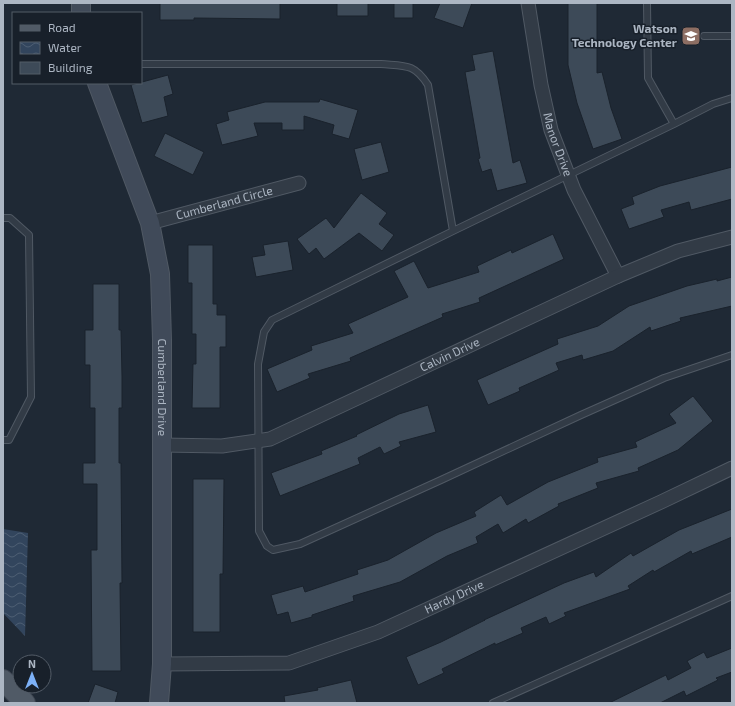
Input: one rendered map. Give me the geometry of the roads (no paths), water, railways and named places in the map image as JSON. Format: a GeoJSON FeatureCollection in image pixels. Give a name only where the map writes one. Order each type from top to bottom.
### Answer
{"type":"FeatureCollection","features":[{"type":"Feature","properties":{"kind":"main road"},"geometry":{"type":"LineString","coordinates":[[3,680],[24,703]]}},
{"type":"Feature","properties":{"kind":"street","name":"Manor Drive"},"geometry":{"type":"LineString","coordinates":[[528,3],[541,85],[551,130],[574,190],[618,276]]}},
{"type":"Feature","properties":{"kind":"street","name":"Cumberland Drive"},"geometry":{"type":"LineString","coordinates":[[97,84],[150,223],[160,274],[162,340],[162,664],[159,703]]}},
{"type":"Feature","properties":{"kind":"street","name":"Cumberland Circle"},"geometry":{"type":"LineString","coordinates":[[150,223],[299,182]]}},
{"type":"Feature","properties":{"kind":"street","name":"Calvin Drive"},"geometry":{"type":"LineString","coordinates":[[162,445],[222,446],[270,439],[618,276],[678,251],[732,237]]}},
{"type":"Feature","properties":{"kind":"street","name":"Hardy Drive"},"geometry":{"type":"LineString","coordinates":[[162,664],[289,663],[378,632],[662,502],[732,468]]}},
{"type":"Feature","properties":{"kind":"lane"},"geometry":{"type":"LineString","coordinates":[[647,3],[648,78],[674,124]]}},
{"type":"Feature","properties":{"kind":"lane"},"geometry":{"type":"LineString","coordinates":[[704,36],[732,36]]}},
{"type":"Feature","properties":{"kind":"lane"},"geometry":{"type":"LineString","coordinates":[[142,64],[380,64],[410,67],[422,76],[428,86],[453,231]]}},
{"type":"Feature","properties":{"kind":"lane"},"geometry":{"type":"LineString","coordinates":[[732,98],[713,104],[272,320],[264,332],[258,364],[259,532],[267,546],[273,550],[300,544],[664,378],[732,355]]}},
{"type":"Feature","properties":{"kind":"lane"},"geometry":{"type":"LineString","coordinates":[[3,218],[10,218],[29,235],[31,397],[9,440],[3,440]]}},
{"type":"Feature","properties":{"kind":"lane"},"geometry":{"type":"LineString","coordinates":[[493,703],[732,596]]}},
{"type":"Feature","properties":{"kind":"water"},"geometry":{"type":"Polygon","coordinates":[[[3,529],[28,533],[25,636],[3,613],[3,529]]]}},
{"type":"Feature","properties":{"kind":"place","name":"Watson Technology Center"},"geometry":{"type":"Point","coordinates":[691,36]}}]}
